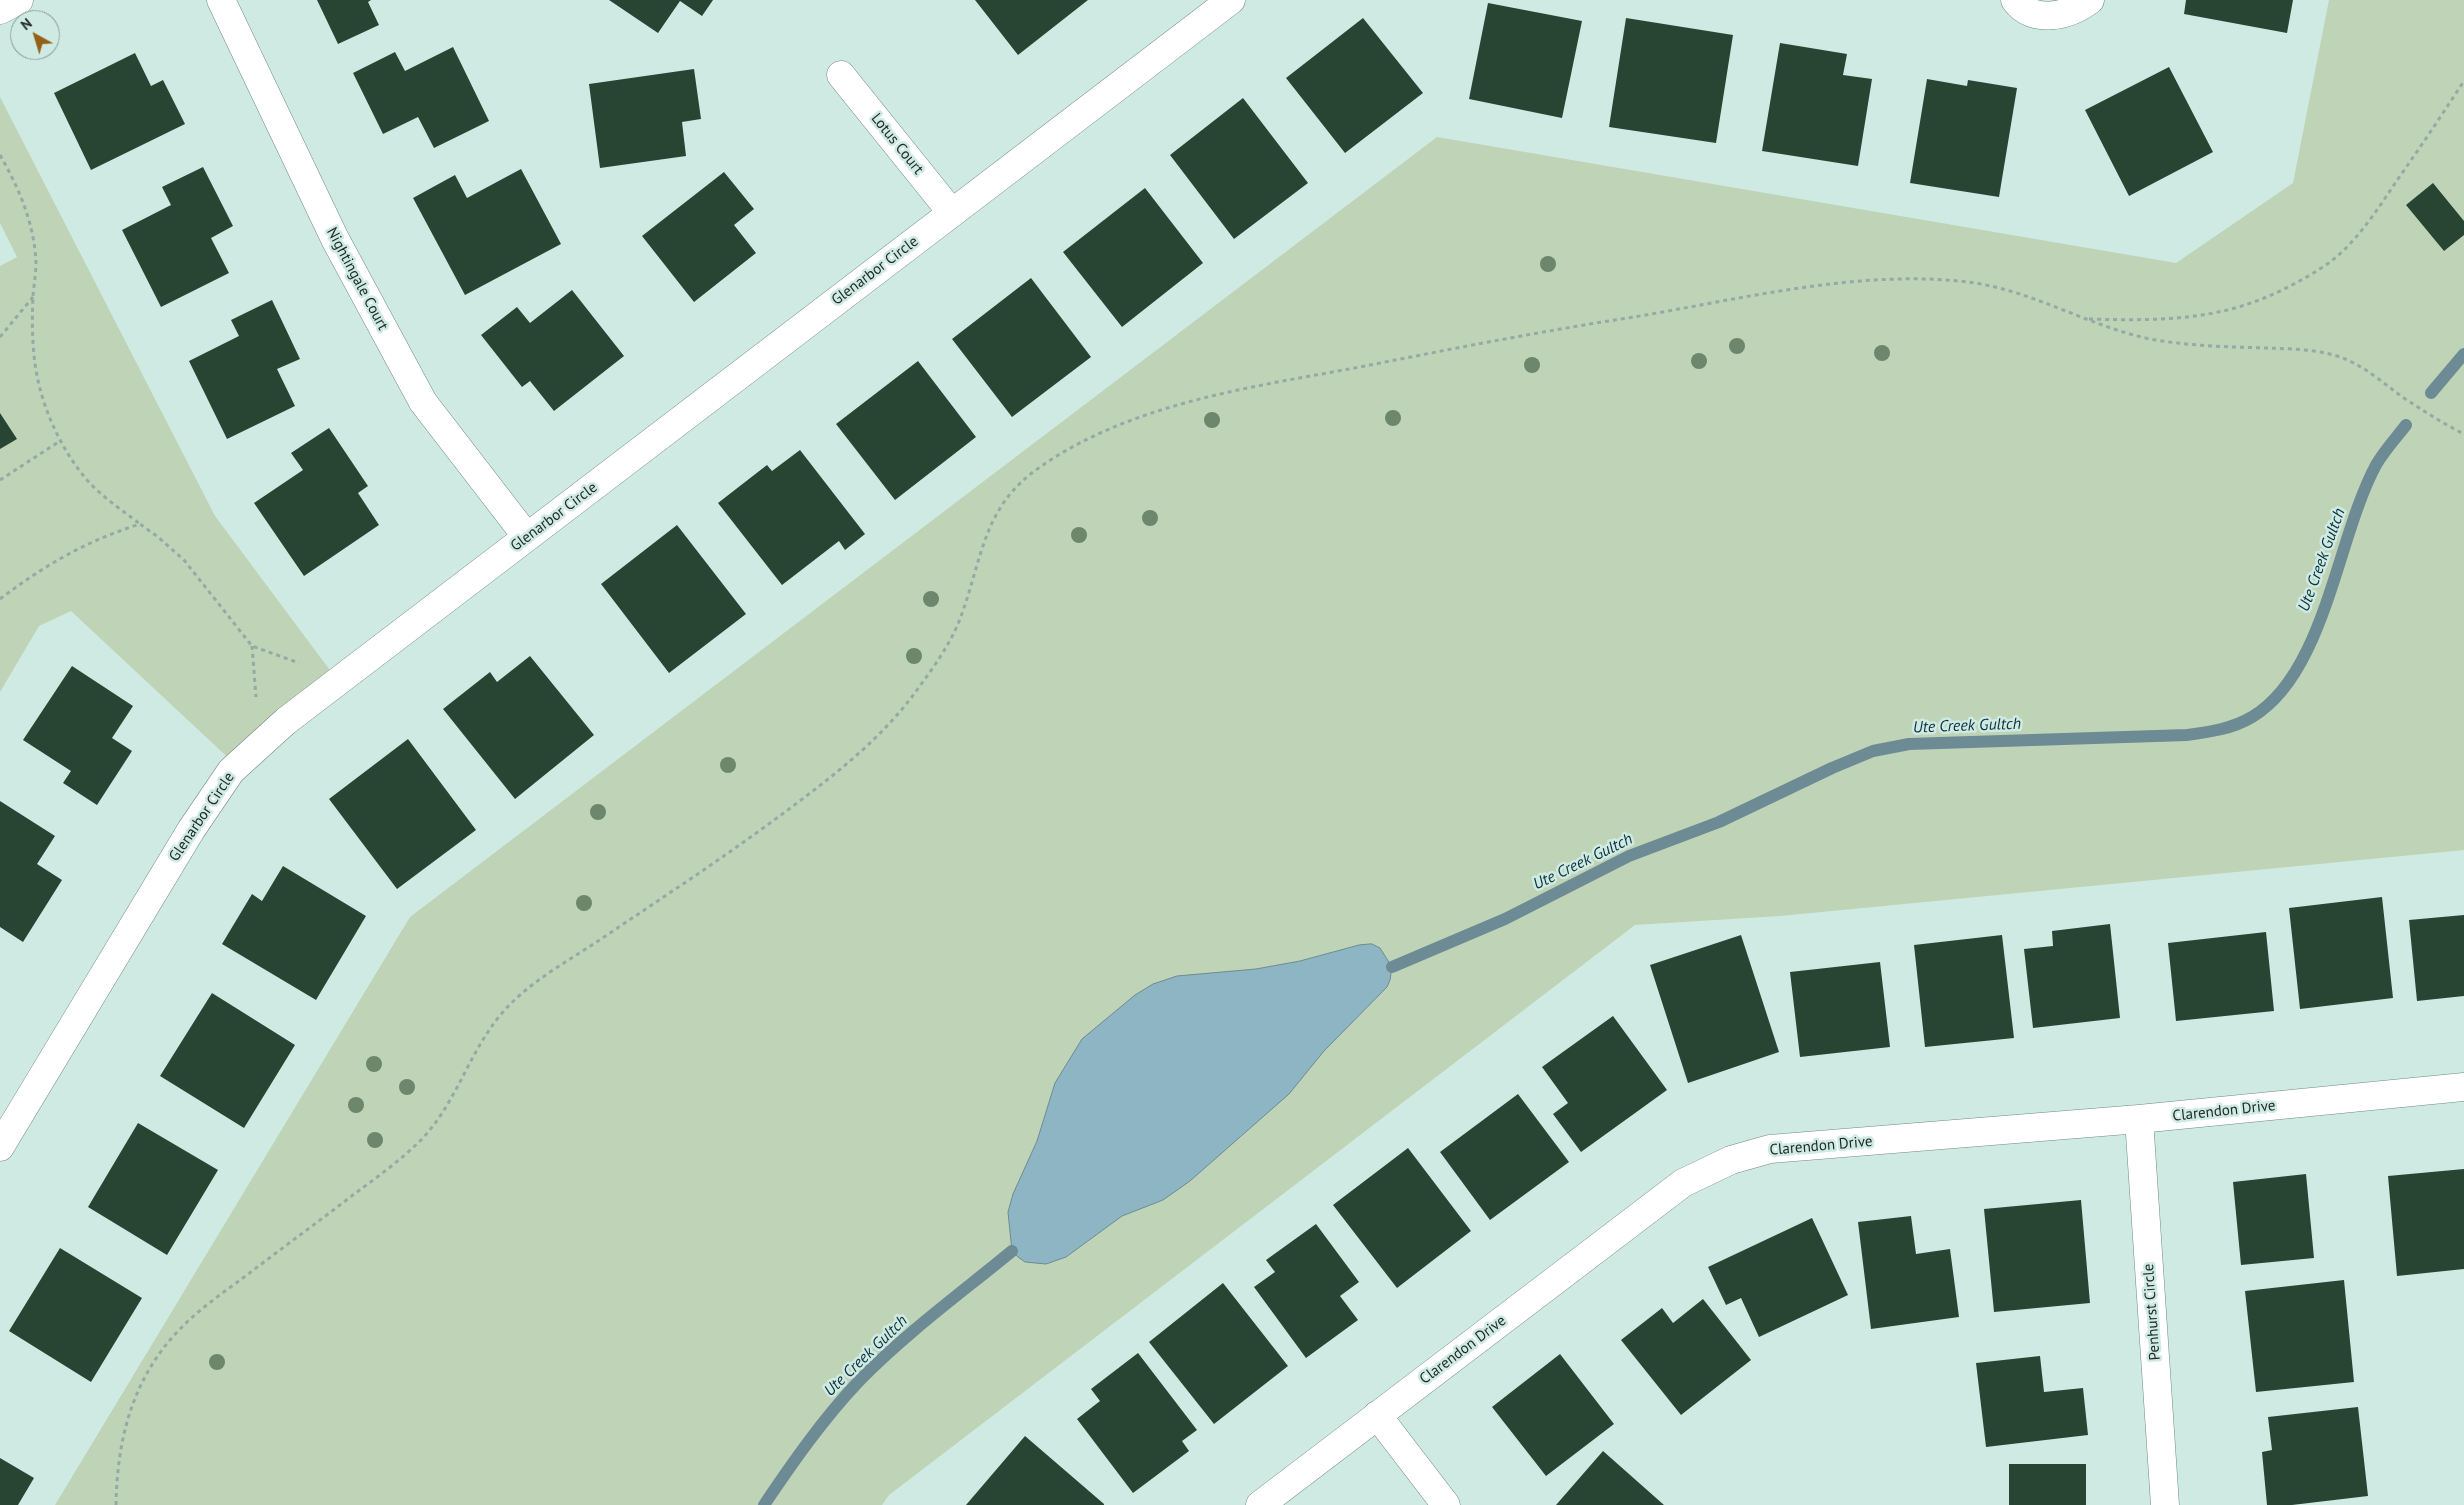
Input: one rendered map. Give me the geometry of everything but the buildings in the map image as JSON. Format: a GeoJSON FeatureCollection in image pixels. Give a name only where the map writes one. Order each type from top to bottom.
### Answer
{"type":"FeatureCollection","features":[{"type":"Feature","properties":{"kind":"street"},"geometry":{"type":"LineString","coordinates":[[0,10],[19,0]]}},
{"type":"Feature","properties":{"kind":"street","name":"Nightingale Court"},"geometry":{"type":"LineString","coordinates":[[221,0],[335,239],[423,402],[527,537]]}},
{"type":"Feature","properties":{"kind":"street","name":"Glenarbor Circle"},"geometry":{"type":"LineString","coordinates":[[0,1147],[191,830],[231,772],[286,720],[1231,0]]}},
{"type":"Feature","properties":{"kind":"street"},"geometry":{"type":"LineString","coordinates":[[2015,0],[2022,9],[2039,15],[2059,15],[2090,0]]}},
{"type":"Feature","properties":{"kind":"street","name":"Lotus Court"},"geometry":{"type":"LineString","coordinates":[[841,75],[952,213]]}},
{"type":"Feature","properties":{"kind":"street","name":"Clarendon Drive"},"geometry":{"type":"LineString","coordinates":[[1260,1505],[1683,1183],[1731,1160],[1770,1149],[2139,1119],[2464,1087]]}},
{"type":"Feature","properties":{"kind":"street","name":"Penhurst Circle"},"geometry":{"type":"LineString","coordinates":[[2139,1119],[2165,1505]]}},
{"type":"Feature","properties":{"kind":"street"},"geometry":{"type":"LineString","coordinates":[[1377,1415],[1446,1505]]}},
{"type":"Feature","properties":{"kind":"path"},"geometry":{"type":"LineString","coordinates":[[2086,319],[2155,321],[2225,312],[2270,296],[2312,274],[2344,251],[2371,220],[2464,81]]}},
{"type":"Feature","properties":{"kind":"path"},"geometry":{"type":"LineString","coordinates":[[0,155],[13,178],[32,231],[36,264],[33,297],[35,363],[45,404],[60,441],[87,481],[140,524],[158,536],[184,560],[252,646],[299,663]]}},
{"type":"Feature","properties":{"kind":"path"},"geometry":{"type":"LineString","coordinates":[[116,1505],[119,1450],[127,1419],[153,1364],[177,1332],[242,1278],[361,1189],[418,1143],[439,1117],[485,1033],[516,998],[734,850],[815,790],[887,727],[919,687],[952,635],[960,619],[986,535],[996,511],[1009,493],[1028,476],[1061,453],[1095,436],[1150,414],[1185,403],[1273,383],[1556,329],[1800,289],[1920,279],[1975,283],[2012,291],[2086,319],[2151,339],[2194,345],[2304,350],[2335,356],[2365,369],[2436,420],[2464,434]]}},
{"type":"Feature","properties":{"kind":"path"},"geometry":{"type":"LineString","coordinates":[[0,337],[33,297]]}},
{"type":"Feature","properties":{"kind":"path"},"geometry":{"type":"LineString","coordinates":[[0,480],[60,441]]}},
{"type":"Feature","properties":{"kind":"path"},"geometry":{"type":"LineString","coordinates":[[0,599],[51,562],[77,548],[140,524]]}},
{"type":"Feature","properties":{"kind":"path"},"geometry":{"type":"LineString","coordinates":[[252,646],[256,697]]}},
{"type":"Feature","properties":{"kind":"green space"},"geometry":{"type":"Polygon","coordinates":[[[2329,0],[2464,0],[2464,850],[1780,916],[1635,925],[889,1495],[882,1505],[55,1505],[410,917],[1437,137],[2176,263],[2293,183],[2329,0]]]}},
{"type":"Feature","properties":{"kind":"green space"},"geometry":{"type":"Polygon","coordinates":[[[0,97],[215,516],[338,681],[237,766],[71,611],[39,626],[0,692],[0,266],[17,257],[0,223],[0,97]]]}},
{"type":"Feature","properties":{"kind":"water"},"geometry":{"type":"Polygon","coordinates":[[[1372,944],[1380,948],[1392,967],[1387,987],[1324,1051],[1289,1094],[1190,1181],[1163,1200],[1122,1216],[1066,1257],[1046,1264],[1025,1262],[1012,1251],[1008,1212],[1013,1194],[1037,1141],[1055,1083],[1082,1039],[1135,995],[1153,984],[1177,976],[1256,969],[1300,961],[1359,945],[1372,944]]]}},
{"type":"Feature","properties":{"kind":"waterway"},"geometry":{"type":"LineString","coordinates":[[2431,393],[2464,354]]}},
{"type":"Feature","properties":{"kind":"waterway","name":"Ute Creek Gultch"},"geometry":{"type":"LineString","coordinates":[[1392,967],[1505,919],[1629,856],[1719,822],[1832,768],[1873,751],[1909,744],[2187,735],[2220,729],[2252,717],[2277,697],[2297,670],[2327,602],[2362,495],[2379,460],[2406,425]]}},
{"type":"Feature","properties":{"kind":"waterway","name":"Ute Creek Gultch"},"geometry":{"type":"LineString","coordinates":[[764,1505],[797,1457],[859,1381],[915,1330],[1012,1251]]}}]}
